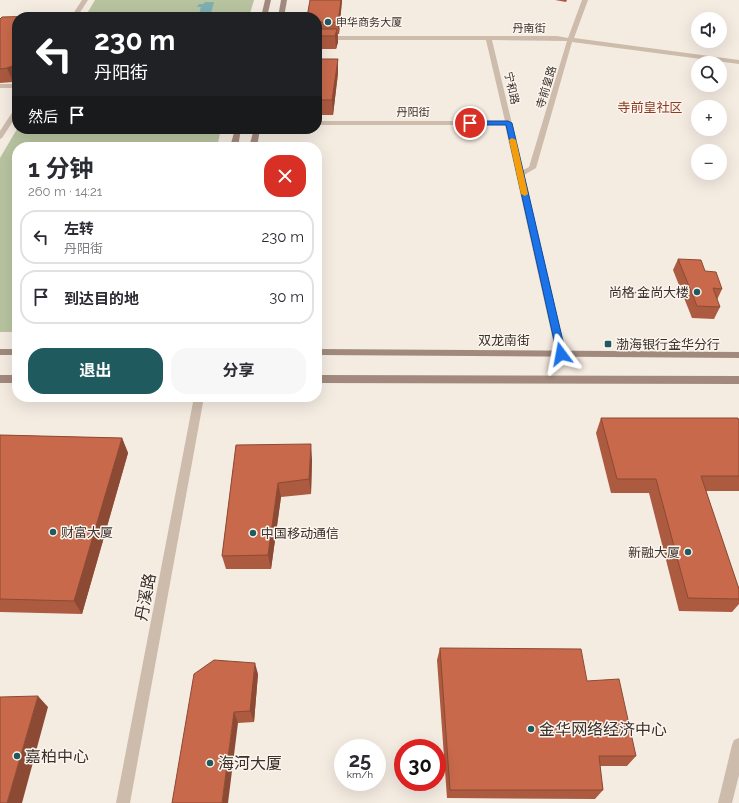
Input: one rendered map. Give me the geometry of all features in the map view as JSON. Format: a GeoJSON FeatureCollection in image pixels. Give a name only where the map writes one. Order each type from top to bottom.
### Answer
{"type":"FeatureCollection","features":[{"type":"Feature","properties":{"kind":"main road"},"geometry":{"type":"LineString","coordinates":[[265,12],[268,0]]}},
{"type":"Feature","properties":{"kind":"main road"},"geometry":{"type":"LineString","coordinates":[[282,12],[284,0]]}},
{"type":"Feature","properties":{"kind":"main road"},"geometry":{"type":"LineString","coordinates":[[0,352],[12,352]]}},
{"type":"Feature","properties":{"kind":"main road","name":"双龙南街"},"geometry":{"type":"LineString","coordinates":[[322,352],[739,355]]}},
{"type":"Feature","properties":{"kind":"main road"},"geometry":{"type":"LineString","coordinates":[[0,379],[12,379]]}},
{"type":"Feature","properties":{"kind":"main road"},"geometry":{"type":"LineString","coordinates":[[322,379],[739,380]]}},
{"type":"Feature","properties":{"kind":"street"},"geometry":{"type":"LineString","coordinates":[[77,12],[85,0]]}},
{"type":"Feature","properties":{"kind":"street","name":"寺前皇路"},"geometry":{"type":"LineString","coordinates":[[520,174],[532,168],[570,40],[585,0]]}},
{"type":"Feature","properties":{"kind":"street","name":"丹南街"},"geometry":{"type":"LineString","coordinates":[[322,38],[556,38],[739,62]]}},
{"type":"Feature","properties":{"kind":"street","name":"宁和路"},"geometry":{"type":"LineString","coordinates":[[489,38],[561,354]]}},
{"type":"Feature","properties":{"kind":"street"},"geometry":{"type":"LineString","coordinates":[[0,86],[12,86]]}},
{"type":"Feature","properties":{"kind":"street"},"geometry":{"type":"LineString","coordinates":[[0,137],[12,117]]}},
{"type":"Feature","properties":{"kind":"street","name":"丹阳街"},"geometry":{"type":"LineString","coordinates":[[322,123],[508,123]]}},
{"type":"Feature","properties":{"kind":"street","name":"丹溪路"},"geometry":{"type":"LineString","coordinates":[[123,803],[198,402]]}},
{"type":"Feature","properties":{"kind":"street"},"geometry":{"type":"LineString","coordinates":[[725,803],[739,745]]}},
{"type":"Feature","properties":{"kind":"green space"},"geometry":{"type":"Polygon","coordinates":[[[95,0],[254,0],[250,12],[88,12],[95,0]]]}},
{"type":"Feature","properties":{"kind":"green space"},"geometry":{"type":"Polygon","coordinates":[[[14,134],[220,134],[218,142],[12,142],[12,332],[0,332],[0,158],[14,134]]]}},
{"type":"Feature","properties":{"kind":"water"},"geometry":{"type":"Polygon","coordinates":[[[205,2],[214,2],[211,12],[200,12],[201,7],[197,7],[199,4],[203,4],[205,2]]]}},
{"type":"Feature","properties":{"kind":"building"},"geometry":{"type":"Polygon","coordinates":[[[310,0],[341,0],[338,22],[322,22],[322,12],[308,12],[310,0]]]}},
{"type":"Feature","properties":{"kind":"building"},"geometry":{"type":"Polygon","coordinates":[[[2,17],[12,17],[12,66],[0,69],[0,19],[2,17]]]}},
{"type":"Feature","properties":{"kind":"building"},"geometry":{"type":"Polygon","coordinates":[[[322,29],[337,29],[335,36],[322,36],[322,29]]]}},
{"type":"Feature","properties":{"kind":"building"},"geometry":{"type":"Polygon","coordinates":[[[322,59],[338,59],[332,100],[322,100],[322,59]]]}},
{"type":"Feature","properties":{"kind":"building"},"geometry":{"type":"Polygon","coordinates":[[[678,259],[701,260],[705,271],[716,272],[722,289],[713,288],[720,307],[697,306],[678,259]]]}},
{"type":"Feature","properties":{"kind":"building","name":"新融大厦"},"geometry":{"type":"Polygon","coordinates":[[[601,418],[738,418],[739,476],[701,476],[739,589],[739,599],[688,598],[656,479],[617,479],[601,418]]]}},
{"type":"Feature","properties":{"kind":"building","name":"财富大厦"},"geometry":{"type":"Polygon","coordinates":[[[0,435],[122,438],[74,601],[0,599],[0,435]]]}},
{"type":"Feature","properties":{"kind":"building","name":"中国移动通信"},"geometry":{"type":"Polygon","coordinates":[[[311,444],[309,479],[278,483],[268,555],[222,556],[236,445],[311,444]]]}},
{"type":"Feature","properties":{"kind":"building","name":"金华网络经济中心"},"geometry":{"type":"Polygon","coordinates":[[[440,648],[581,649],[587,681],[619,679],[636,756],[599,756],[603,790],[450,790],[440,648]]]}},
{"type":"Feature","properties":{"kind":"building","name":"海河大厦"},"geometry":{"type":"Polygon","coordinates":[[[214,660],[255,663],[250,711],[234,712],[222,803],[172,803],[194,674],[214,660]]]}},
{"type":"Feature","properties":{"kind":"building"},"geometry":{"type":"Polygon","coordinates":[[[38,696],[7,803],[0,803],[0,697],[38,696]]]}},
{"type":"Feature","properties":{"kind":"slow traffic"},"geometry":{"type":"LineString","coordinates":[[512,140],[525,194]]}},
{"type":"Feature","properties":{"kind":"place","name":"申华商务大厦"},"geometry":{"type":"Point","coordinates":[328,22]}},
{"type":"Feature","properties":{"kind":"place","name":"尚格·金尚大楼"},"geometry":{"type":"Point","coordinates":[697,292]}},
{"type":"Feature","properties":{"kind":"place","name":"渤海银行金华分行"},"geometry":{"type":"Point","coordinates":[608,344]}},
{"type":"Feature","properties":{"kind":"place","name":"财富大厦"},"geometry":{"type":"Point","coordinates":[53,532]}},
{"type":"Feature","properties":{"kind":"place","name":"中国移动通信"},"geometry":{"type":"Point","coordinates":[253,533]}},
{"type":"Feature","properties":{"kind":"place","name":"新融大厦"},"geometry":{"type":"Point","coordinates":[688,552]}},
{"type":"Feature","properties":{"kind":"place","name":"金华网络经济中心"},"geometry":{"type":"Point","coordinates":[531,729]}},
{"type":"Feature","properties":{"kind":"place","name":"嘉柏中心"},"geometry":{"type":"Point","coordinates":[17,756]}},
{"type":"Feature","properties":{"kind":"place","name":"海河大厦"},"geometry":{"type":"Point","coordinates":[210,763]}},
{"type":"Feature","properties":{"kind":"district","name":"寺前皇社区"},"geometry":{"type":"Point","coordinates":[650,107]}},
{"type":"Feature","properties":{"kind":"route"},"geometry":{"type":"LineString","coordinates":[[470,123],[508,123],[561,354]]}}]}
